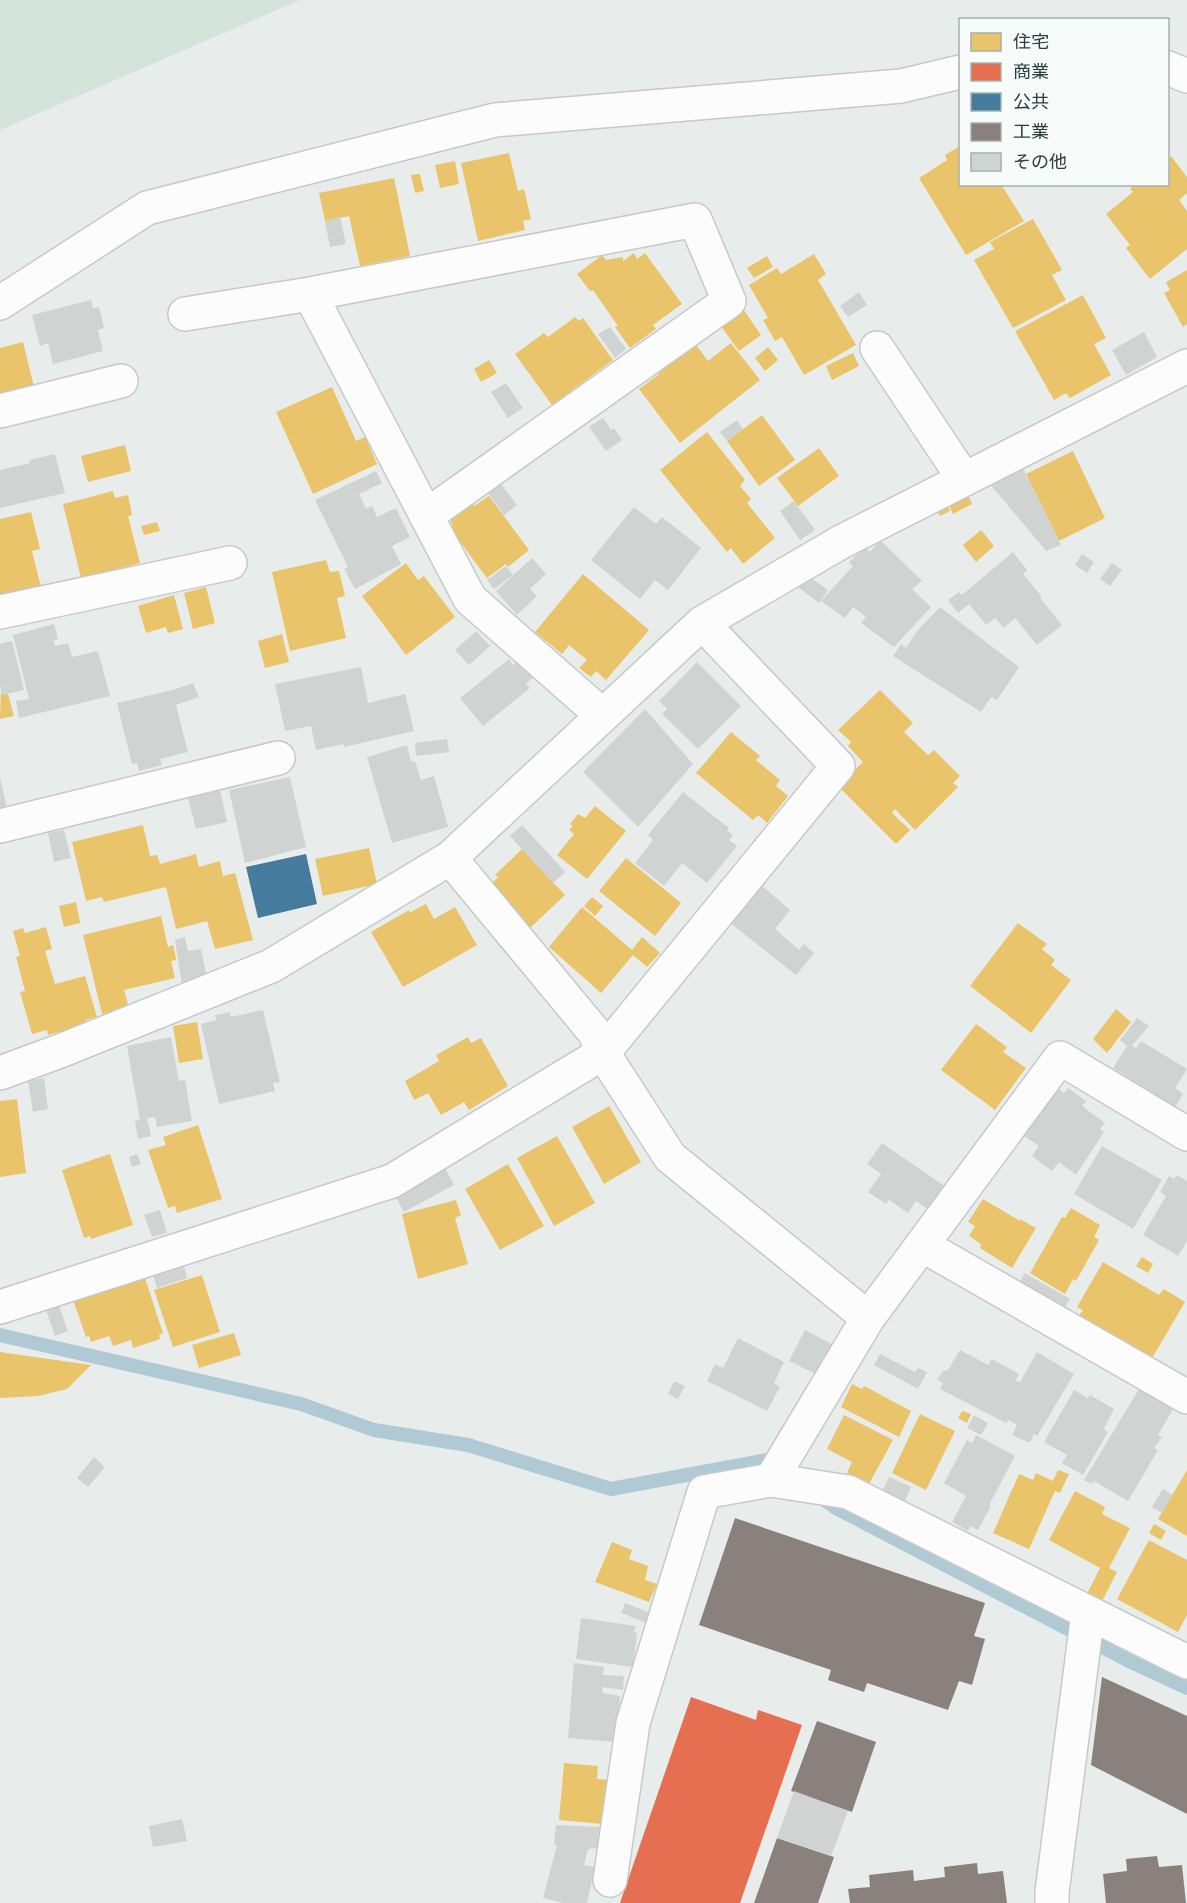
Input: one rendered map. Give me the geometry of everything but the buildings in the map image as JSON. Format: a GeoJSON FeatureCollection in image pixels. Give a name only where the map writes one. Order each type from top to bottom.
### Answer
{"type":"FeatureCollection","features":[{"type":"Feature","properties":{"kind":"street"},"geometry":{"type":"LineString","coordinates":[[1169,69],[1187,76]]}},
{"type":"Feature","properties":{"kind":"street"},"geometry":{"type":"LineString","coordinates":[[0,303],[147,208],[495,120],[901,86],[959,72]]}},
{"type":"Feature","properties":{"kind":"street"},"geometry":{"type":"LineString","coordinates":[[185,314],[310,294],[695,220],[729,301],[426,516]]}},
{"type":"Feature","properties":{"kind":"street"},"geometry":{"type":"LineString","coordinates":[[310,294],[470,599],[602,716]]}},
{"type":"Feature","properties":{"kind":"street"},"geometry":{"type":"LineString","coordinates":[[877,348],[964,479]]}},
{"type":"Feature","properties":{"kind":"street"},"geometry":{"type":"LineString","coordinates":[[0,1072],[60,1051],[271,966],[450,858],[702,622],[840,542],[1187,366]]}},
{"type":"Feature","properties":{"kind":"street"},"geometry":{"type":"LineString","coordinates":[[0,411],[121,381]]}},
{"type":"Feature","properties":{"kind":"street"},"geometry":{"type":"LineString","coordinates":[[0,612],[230,563]]}},
{"type":"Feature","properties":{"kind":"street"},"geometry":{"type":"LineString","coordinates":[[0,1307],[392,1181],[603,1053],[838,766],[702,622]]}},
{"type":"Feature","properties":{"kind":"street"},"geometry":{"type":"LineString","coordinates":[[0,826],[278,758]]}},
{"type":"Feature","properties":{"kind":"street"},"geometry":{"type":"LineString","coordinates":[[450,858],[595,1033],[603,1053],[670,1157],[868,1318]]}},
{"type":"Feature","properties":{"kind":"street"},"geometry":{"type":"LineString","coordinates":[[771,1480],[868,1318],[1060,1058],[1187,1134]]}},
{"type":"Feature","properties":{"kind":"street"},"geometry":{"type":"LineString","coordinates":[[922,1245],[1187,1397]]}},
{"type":"Feature","properties":{"kind":"street"},"geometry":{"type":"LineString","coordinates":[[610,1880],[633,1723],[705,1492],[771,1480],[848,1492],[1187,1662]]}},
{"type":"Feature","properties":{"kind":"street"},"geometry":{"type":"LineString","coordinates":[[1052,1903],[1088,1613]]}},
{"type":"Feature","properties":{"kind":"shaded area"},"geometry":{"type":"Polygon","coordinates":[[[0,0],[300,0],[0,130],[0,0]]]}},
{"type":"Feature","properties":{"kind":"waterway"},"geometry":{"type":"LineString","coordinates":[[0,1335],[301,1404],[374,1430],[468,1445],[611,1489],[767,1460],[779,1468]]}},
{"type":"Feature","properties":{"kind":"waterway"},"geometry":{"type":"LineString","coordinates":[[819,1496],[836,1508],[1133,1663],[1187,1688]]}}]}
